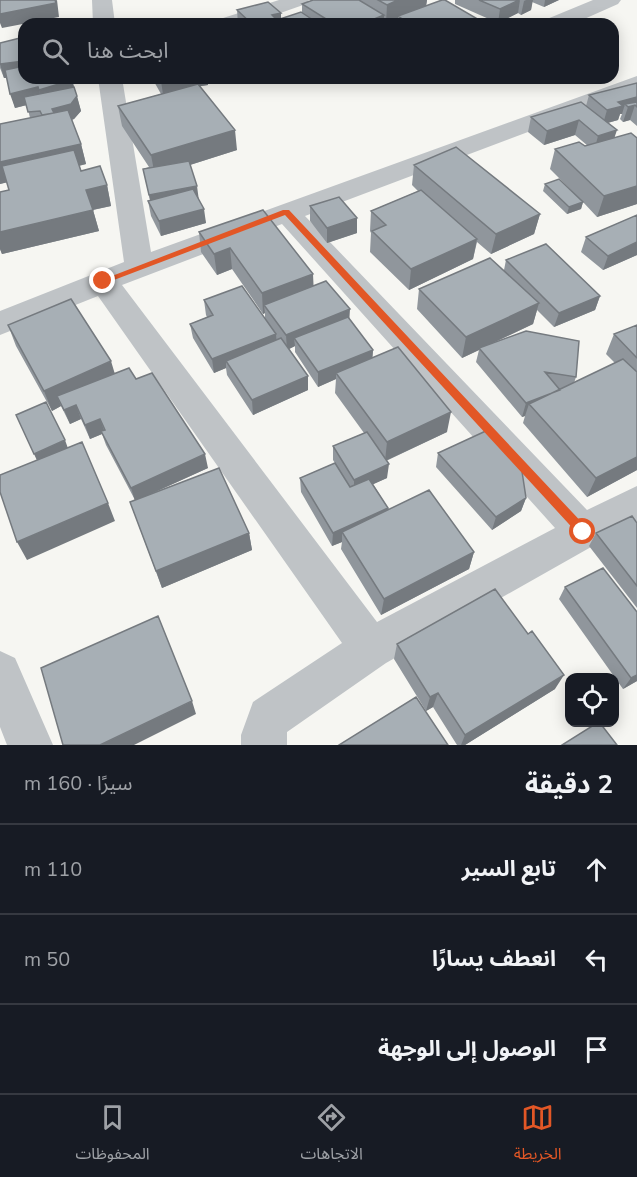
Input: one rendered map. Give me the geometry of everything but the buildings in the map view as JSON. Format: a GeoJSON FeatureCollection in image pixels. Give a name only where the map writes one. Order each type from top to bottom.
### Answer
{"type":"FeatureCollection","features":[{"type":"Feature","properties":{"kind":"street"},"geometry":{"type":"LineString","coordinates":[[102,0],[104,18]]}},
{"type":"Feature","properties":{"kind":"street"},"geometry":{"type":"LineString","coordinates":[[246,18],[299,0]]}},
{"type":"Feature","properties":{"kind":"street"},"geometry":{"type":"LineString","coordinates":[[569,18],[611,0]]}},
{"type":"Feature","properties":{"kind":"street"},"geometry":{"type":"LineString","coordinates":[[111,84],[139,267]]}},
{"type":"Feature","properties":{"kind":"street"},"geometry":{"type":"LineString","coordinates":[[0,324],[103,281],[617,84]]}},
{"type":"Feature","properties":{"kind":"street"},"geometry":{"type":"LineString","coordinates":[[286,212],[583,532]]}},
{"type":"Feature","properties":{"kind":"street"},"geometry":{"type":"LineString","coordinates":[[103,281],[371,648]]}},
{"type":"Feature","properties":{"kind":"street"},"geometry":{"type":"LineString","coordinates":[[264,745],[264,735],[269,718],[371,648],[637,502]]}},
{"type":"Feature","properties":{"kind":"street"},"geometry":{"type":"LineString","coordinates":[[0,672],[30,745]]}},
{"type":"Feature","properties":{"kind":"route"},"geometry":{"type":"LineString","coordinates":[[103,281],[286,212],[583,532]]}}]}
